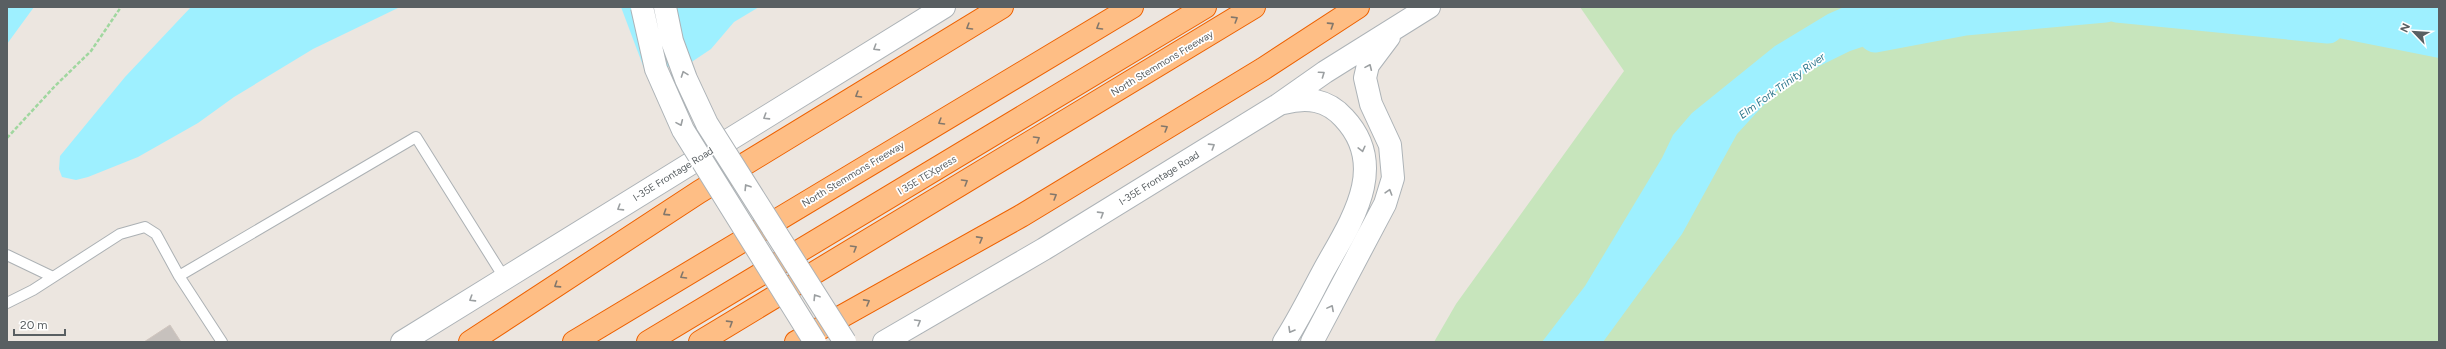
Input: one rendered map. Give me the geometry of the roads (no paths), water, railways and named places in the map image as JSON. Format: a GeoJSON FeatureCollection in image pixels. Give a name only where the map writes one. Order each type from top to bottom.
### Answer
{"type":"FeatureCollection","features":[{"type":"Feature","properties":{"kind":"highway"},"geometry":{"type":"LineString","coordinates":[[470,342],[699,192],[1002,7]]}},
{"type":"Feature","properties":{"kind":"highway","name":"North Stemmons Freeway"},"geometry":{"type":"LineString","coordinates":[[574,342],[1132,7]]}},
{"type":"Feature","properties":{"kind":"highway","name":"I 35E TEXpress"},"geometry":{"type":"LineString","coordinates":[[648,342],[1205,7]]}},
{"type":"Feature","properties":{"kind":"highway","name":"North Stemmons Freeway"},"geometry":{"type":"LineString","coordinates":[[700,342],[1254,7]]}},
{"type":"Feature","properties":{"kind":"highway"},"geometry":{"type":"LineString","coordinates":[[796,342],[1021,216],[1263,69],[1358,7]]}},
{"type":"Feature","properties":{"kind":"main road"},"geometry":{"type":"LineString","coordinates":[[642,7],[656,69],[683,130],[815,342]]}},
{"type":"Feature","properties":{"kind":"main road"},"geometry":{"type":"LineString","coordinates":[[665,7],[672,41],[686,79],[707,124],[845,342]]}},
{"type":"Feature","properties":{"kind":"main road","name":"I-35E Frontage Road"},"geometry":{"type":"LineString","coordinates":[[402,342],[944,7]]}},
{"type":"Feature","properties":{"kind":"main road","name":"I-35E Frontage Road"},"geometry":{"type":"LineString","coordinates":[[884,342],[1044,249],[1278,105],[1325,72],[1429,7]]}},
{"type":"Feature","properties":{"kind":"main road"},"geometry":{"type":"LineString","coordinates":[[1312,342],[1385,204],[1393,178],[1390,145],[1371,104],[1365,78],[1368,65],[1397,26]]}},
{"type":"Feature","properties":{"kind":"main road"},"geometry":{"type":"LineString","coordinates":[[1278,105],[1310,99],[1333,108],[1357,132],[1363,151],[1365,177],[1359,205],[1284,342]]}},
{"type":"Feature","properties":{"kind":"lane"},"geometry":{"type":"LineString","coordinates":[[179,276],[416,137],[505,279]]}},
{"type":"Feature","properties":{"kind":"lane"},"geometry":{"type":"LineString","coordinates":[[7,303],[53,277],[120,234],[145,227],[156,234],[179,276],[222,342]]}},
{"type":"Feature","properties":{"kind":"lane"},"geometry":{"type":"LineString","coordinates":[[7,255],[53,277]]}},
{"type":"Feature","properties":{"kind":"water"},"geometry":{"type":"Polygon","coordinates":[[[7,7],[34,7],[7,44],[7,7]]]}},
{"type":"Feature","properties":{"kind":"water"},"geometry":{"type":"Polygon","coordinates":[[[191,7],[400,7],[313,49],[234,97],[198,123],[138,157],[88,177],[76,180],[62,177],[59,169],[60,156],[125,77],[191,7]]]}},
{"type":"Feature","properties":{"kind":"water"},"geometry":{"type":"Polygon","coordinates":[[[621,7],[759,7],[734,22],[711,49],[690,63],[645,71],[621,7]]]}},
{"type":"Feature","properties":{"kind":"water"},"geometry":{"type":"Polygon","coordinates":[[[1844,7],[2016,7],[1985,11],[1928,25],[1850,51],[1783,84],[1737,134],[1682,234],[1603,342],[1542,342],[1585,286],[1662,158],[1673,135],[1692,113],[1775,46],[1828,14],[1844,7]]]}},
{"type":"Feature","properties":{"kind":"water"},"geometry":{"type":"Polygon","coordinates":[[[2114,7],[2152,7],[2136,12],[2114,7]]]}},
{"type":"Feature","properties":{"kind":"water"},"geometry":{"type":"Polygon","coordinates":[[[2259,7],[2439,7],[2439,58],[2298,30],[2259,7]]]}},
{"type":"Feature","properties":{"kind":"waterway","name":"Elm Fork Trinity River"},"geometry":{"type":"LineString","coordinates":[[1875,37],[1965,20],[2105,7]]}},
{"type":"Feature","properties":{"kind":"waterway","name":"Elm Fork Trinity River"},"geometry":{"type":"LineString","coordinates":[[2117,7],[2328,28]]}}]}
